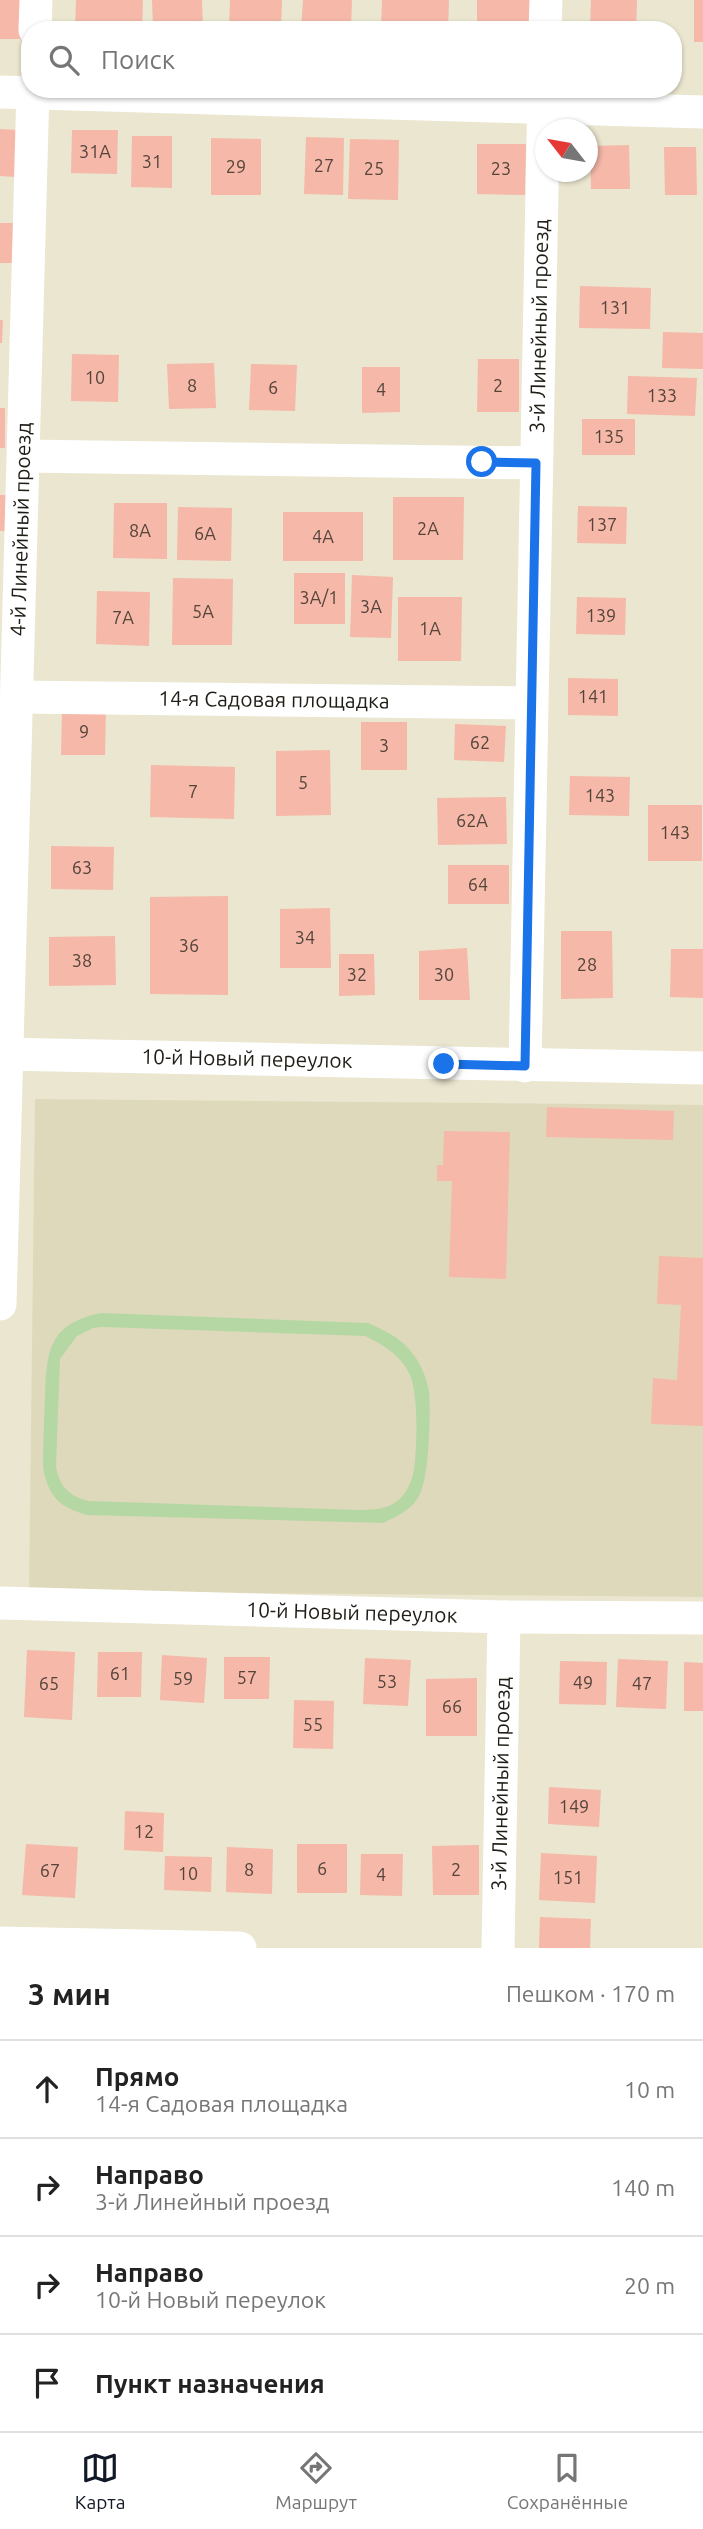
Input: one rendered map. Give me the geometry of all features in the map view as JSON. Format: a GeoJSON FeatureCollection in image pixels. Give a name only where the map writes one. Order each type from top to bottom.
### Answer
{"type":"FeatureCollection","features":[{"type":"Feature","properties":{"kind":"street"},"geometry":{"type":"LineString","coordinates":[[35,21],[36,0]]}},
{"type":"Feature","properties":{"kind":"street"},"geometry":{"type":"LineString","coordinates":[[545,21],[546,0]]}},
{"type":"Feature","properties":{"kind":"street"},"geometry":{"type":"LineString","coordinates":[[0,92],[21,91]]}},
{"type":"Feature","properties":{"kind":"street","name":"4-й Линейный проезд"},"geometry":{"type":"LineString","coordinates":[[0,1304],[4,1055],[17,697],[33,98]]}},
{"type":"Feature","properties":{"kind":"street"},"geometry":{"type":"LineString","coordinates":[[544,98],[703,112]]}},
{"type":"Feature","properties":{"kind":"street","name":"3-й Линейный проезд"},"geometry":{"type":"LineString","coordinates":[[525,1066],[544,98]]}},
{"type":"Feature","properties":{"kind":"street"},"geometry":{"type":"LineString","coordinates":[[24,456],[536,463]]}},
{"type":"Feature","properties":{"kind":"street","name":"14-я Садовая площадка"},"geometry":{"type":"LineString","coordinates":[[17,697],[531,703]]}},
{"type":"Feature","properties":{"kind":"street","name":"10-й Новый переулок"},"geometry":{"type":"LineString","coordinates":[[4,1055],[703,1068]]}},
{"type":"Feature","properties":{"kind":"street","name":"10-й Новый переулок"},"geometry":{"type":"LineString","coordinates":[[0,1603],[505,1617],[703,1618]]}},
{"type":"Feature","properties":{"kind":"street","name":"3-й Линейный проезд"},"geometry":{"type":"LineString","coordinates":[[498,1948],[505,1617]]}},
{"type":"Feature","properties":{"kind":"street"},"geometry":{"type":"LineString","coordinates":[[0,1943],[240,1948]]}},
{"type":"Feature","properties":{"kind":"shaded area"},"geometry":{"type":"Polygon","coordinates":[[[35,1099],[703,1105],[703,1597],[29,1591],[35,1099]]]}},
{"type":"Feature","properties":{"kind":"green space"},"geometry":{"type":"Polygon","coordinates":[[[101,1313],[368,1323],[385,1331],[400,1340],[413,1353],[428,1386],[429,1444],[420,1494],[409,1508],[383,1523],[87,1515],[69,1508],[52,1494],[43,1468],[47,1366],[54,1342],[61,1332],[83,1318],[101,1313]],[[93,1328],[77,1336],[60,1359],[56,1467],[60,1480],[66,1490],[89,1501],[360,1510],[392,1505],[406,1492],[414,1470],[414,1393],[409,1373],[401,1361],[385,1347],[365,1336],[93,1328]]]}},
{"type":"Feature","properties":{"kind":"building"},"geometry":{"type":"Polygon","coordinates":[[[0,0],[22,0],[21,39],[0,39],[0,0]]]}},
{"type":"Feature","properties":{"kind":"building"},"geometry":{"type":"Polygon","coordinates":[[[76,0],[143,0],[142,21],[75,21],[76,0]]]}},
{"type":"Feature","properties":{"kind":"building"},"geometry":{"type":"Polygon","coordinates":[[[152,0],[202,0],[203,21],[153,21],[152,0]]]}},
{"type":"Feature","properties":{"kind":"building"},"geometry":{"type":"Polygon","coordinates":[[[230,0],[282,0],[281,21],[229,21],[230,0]]]}},
{"type":"Feature","properties":{"kind":"building"},"geometry":{"type":"Polygon","coordinates":[[[303,0],[352,0],[351,21],[302,21],[303,0]]]}},
{"type":"Feature","properties":{"kind":"building"},"geometry":{"type":"Polygon","coordinates":[[[382,0],[449,0],[448,21],[381,21],[382,0]]]}},
{"type":"Feature","properties":{"kind":"building"},"geometry":{"type":"Polygon","coordinates":[[[477,0],[532,0],[532,21],[477,21],[477,0]]]}},
{"type":"Feature","properties":{"kind":"building"},"geometry":{"type":"Polygon","coordinates":[[[591,0],[637,0],[636,21],[590,21],[591,0]]]}},
{"type":"Feature","properties":{"kind":"building"},"geometry":{"type":"Polygon","coordinates":[[[694,0],[703,0],[703,42],[694,42],[694,0]]]}},
{"type":"Feature","properties":{"kind":"building"},"geometry":{"type":"Polygon","coordinates":[[[0,129],[18,130],[16,177],[0,176],[0,129]]]}},
{"type":"Feature","properties":{"kind":"building"},"geometry":{"type":"Polygon","coordinates":[[[72,130],[118,130],[117,174],[71,173],[72,130]]]}},
{"type":"Feature","properties":{"kind":"building"},"geometry":{"type":"Polygon","coordinates":[[[132,136],[172,136],[172,188],[131,187],[132,136]]]}},
{"type":"Feature","properties":{"kind":"building"},"geometry":{"type":"Polygon","coordinates":[[[306,137],[344,138],[343,195],[304,194],[306,137]]]}},
{"type":"Feature","properties":{"kind":"building"},"geometry":{"type":"Polygon","coordinates":[[[211,138],[261,139],[261,195],[211,195],[211,138]]]}},
{"type":"Feature","properties":{"kind":"building"},"geometry":{"type":"Polygon","coordinates":[[[350,139],[399,140],[398,200],[348,199],[350,139]]]}},
{"type":"Feature","properties":{"kind":"building"},"geometry":{"type":"Polygon","coordinates":[[[477,144],[526,144],[525,195],[477,194],[477,144]]]}},
{"type":"Feature","properties":{"kind":"building"},"geometry":{"type":"Polygon","coordinates":[[[629,145],[630,189],[591,189],[591,182],[598,182],[598,146],[629,145]]]}},
{"type":"Feature","properties":{"kind":"building"},"geometry":{"type":"Polygon","coordinates":[[[664,147],[696,147],[697,195],[665,195],[664,147]]]}},
{"type":"Feature","properties":{"kind":"building"},"geometry":{"type":"Polygon","coordinates":[[[0,223],[16,223],[16,263],[0,263],[0,223]]]}},
{"type":"Feature","properties":{"kind":"building"},"geometry":{"type":"Polygon","coordinates":[[[580,286],[651,288],[650,329],[579,328],[580,286]]]}},
{"type":"Feature","properties":{"kind":"building"},"geometry":{"type":"Polygon","coordinates":[[[0,320],[3,320],[2,343],[0,343],[0,320]]]}},
{"type":"Feature","properties":{"kind":"building"},"geometry":{"type":"Polygon","coordinates":[[[663,332],[703,333],[703,369],[662,368],[663,332]]]}},
{"type":"Feature","properties":{"kind":"building"},"geometry":{"type":"Polygon","coordinates":[[[72,354],[119,355],[118,402],[71,401],[72,354]]]}},
{"type":"Feature","properties":{"kind":"building"},"geometry":{"type":"Polygon","coordinates":[[[478,359],[519,359],[519,412],[477,412],[478,359]]]}},
{"type":"Feature","properties":{"kind":"building"},"geometry":{"type":"Polygon","coordinates":[[[214,363],[216,408],[169,409],[167,364],[214,363]]]}},
{"type":"Feature","properties":{"kind":"building"},"geometry":{"type":"Polygon","coordinates":[[[251,364],[297,365],[295,411],[249,410],[251,364]]]}},
{"type":"Feature","properties":{"kind":"building"},"geometry":{"type":"Polygon","coordinates":[[[362,367],[400,367],[400,412],[362,413],[362,367]]]}},
{"type":"Feature","properties":{"kind":"building"},"geometry":{"type":"Polygon","coordinates":[[[628,376],[697,378],[695,416],[627,414],[628,376]]]}},
{"type":"Feature","properties":{"kind":"building"},"geometry":{"type":"Polygon","coordinates":[[[0,408],[5,408],[5,448],[0,448],[0,408]]]}},
{"type":"Feature","properties":{"kind":"building"},"geometry":{"type":"Polygon","coordinates":[[[582,419],[635,419],[635,455],[582,455],[582,419]]]}},
{"type":"Feature","properties":{"kind":"building"},"geometry":{"type":"Polygon","coordinates":[[[0,495],[6,495],[6,531],[0,531],[0,495]]]}},
{"type":"Feature","properties":{"kind":"building"},"geometry":{"type":"Polygon","coordinates":[[[393,497],[464,497],[463,560],[393,560],[393,497]]]}},
{"type":"Feature","properties":{"kind":"building"},"geometry":{"type":"Polygon","coordinates":[[[114,503],[167,503],[167,559],[113,558],[114,503]]]}},
{"type":"Feature","properties":{"kind":"building"},"geometry":{"type":"Polygon","coordinates":[[[578,506],[627,507],[626,544],[577,543],[578,506]]]}},
{"type":"Feature","properties":{"kind":"building"},"geometry":{"type":"Polygon","coordinates":[[[178,507],[232,508],[231,561],[177,560],[178,507]]]}},
{"type":"Feature","properties":{"kind":"building"},"geometry":{"type":"Polygon","coordinates":[[[283,512],[363,512],[363,561],[283,561],[283,512]]]}},
{"type":"Feature","properties":{"kind":"building"},"geometry":{"type":"Polygon","coordinates":[[[294,573],[345,573],[345,624],[294,624],[294,573]]]}},
{"type":"Feature","properties":{"kind":"building"},"geometry":{"type":"Polygon","coordinates":[[[352,575],[393,577],[391,638],[350,637],[352,575]]]}},
{"type":"Feature","properties":{"kind":"building"},"geometry":{"type":"Polygon","coordinates":[[[173,578],[233,579],[232,645],[172,645],[173,578]]]}},
{"type":"Feature","properties":{"kind":"building"},"geometry":{"type":"Polygon","coordinates":[[[97,591],[150,592],[149,646],[96,644],[97,591]]]}},
{"type":"Feature","properties":{"kind":"building"},"geometry":{"type":"Polygon","coordinates":[[[398,597],[462,597],[461,661],[398,661],[398,597]]]}},
{"type":"Feature","properties":{"kind":"building"},"geometry":{"type":"Polygon","coordinates":[[[577,597],[626,598],[625,635],[576,634],[577,597]]]}},
{"type":"Feature","properties":{"kind":"building"},"geometry":{"type":"Polygon","coordinates":[[[568,678],[618,679],[618,716],[568,715],[568,678]]]}},
{"type":"Feature","properties":{"kind":"building"},"geometry":{"type":"Polygon","coordinates":[[[62,709],[106,709],[105,755],[61,755],[62,709]]]}},
{"type":"Feature","properties":{"kind":"building"},"geometry":{"type":"Polygon","coordinates":[[[361,722],[407,722],[407,770],[361,770],[361,722]]]}},
{"type":"Feature","properties":{"kind":"building"},"geometry":{"type":"Polygon","coordinates":[[[455,724],[506,726],[504,762],[454,760],[455,724]]]}},
{"type":"Feature","properties":{"kind":"building"},"geometry":{"type":"Polygon","coordinates":[[[330,750],[331,815],[276,816],[276,751],[330,750]]]}},
{"type":"Feature","properties":{"kind":"building"},"geometry":{"type":"Polygon","coordinates":[[[151,765],[235,767],[234,819],[150,817],[151,765]]]}},
{"type":"Feature","properties":{"kind":"building"},"geometry":{"type":"Polygon","coordinates":[[[570,776],[630,777],[629,816],[569,815],[570,776]]]}},
{"type":"Feature","properties":{"kind":"building"},"geometry":{"type":"Polygon","coordinates":[[[506,797],[507,844],[438,845],[437,798],[506,797]]]}},
{"type":"Feature","properties":{"kind":"building"},"geometry":{"type":"Polygon","coordinates":[[[648,805],[702,805],[702,861],[648,861],[648,805]]]}},
{"type":"Feature","properties":{"kind":"building"},"geometry":{"type":"Polygon","coordinates":[[[51,846],[114,847],[113,890],[51,889],[51,846]]]}},
{"type":"Feature","properties":{"kind":"building"},"geometry":{"type":"Polygon","coordinates":[[[448,865],[509,865],[509,904],[448,904],[448,865]]]}},
{"type":"Feature","properties":{"kind":"building"},"geometry":{"type":"Polygon","coordinates":[[[228,896],[228,995],[150,994],[150,897],[228,896]]]}},
{"type":"Feature","properties":{"kind":"building"},"geometry":{"type":"Polygon","coordinates":[[[330,908],[331,968],[280,968],[280,909],[330,908]]]}},
{"type":"Feature","properties":{"kind":"building"},"geometry":{"type":"Polygon","coordinates":[[[561,931],[612,931],[613,998],[561,999],[561,931]]]}},
{"type":"Feature","properties":{"kind":"building"},"geometry":{"type":"Polygon","coordinates":[[[115,936],[116,985],[49,986],[49,937],[115,936]]]}},
{"type":"Feature","properties":{"kind":"building"},"geometry":{"type":"Polygon","coordinates":[[[467,948],[470,1000],[419,1000],[419,951],[467,948]]]}},
{"type":"Feature","properties":{"kind":"building"},"geometry":{"type":"Polygon","coordinates":[[[671,949],[703,949],[703,998],[670,997],[671,949]]]}},
{"type":"Feature","properties":{"kind":"building"},"geometry":{"type":"Polygon","coordinates":[[[339,954],[374,954],[375,995],[339,996],[339,954]]]}},
{"type":"Feature","properties":{"kind":"building"},"geometry":{"type":"Polygon","coordinates":[[[547,1107],[674,1111],[673,1140],[546,1137],[547,1107]]]}},
{"type":"Feature","properties":{"kind":"building"},"geometry":{"type":"Polygon","coordinates":[[[444,1131],[510,1132],[506,1279],[449,1277],[452,1181],[437,1181],[437,1165],[443,1165],[444,1131]]]}},
{"type":"Feature","properties":{"kind":"building"},"geometry":{"type":"Polygon","coordinates":[[[659,1256],[703,1258],[703,1426],[651,1424],[653,1378],[677,1380],[681,1305],[657,1304],[659,1256]]]}},
{"type":"Feature","properties":{"kind":"building"},"geometry":{"type":"Polygon","coordinates":[[[27,1650],[75,1652],[72,1720],[24,1717],[27,1650]]]}},
{"type":"Feature","properties":{"kind":"building"},"geometry":{"type":"Polygon","coordinates":[[[98,1652],[142,1652],[141,1697],[97,1697],[98,1652]]]}},
{"type":"Feature","properties":{"kind":"building"},"geometry":{"type":"Polygon","coordinates":[[[162,1655],[207,1658],[204,1703],[160,1700],[162,1655]]]}},
{"type":"Feature","properties":{"kind":"building"},"geometry":{"type":"Polygon","coordinates":[[[224,1657],[270,1657],[269,1699],[224,1699],[224,1657]]]}},
{"type":"Feature","properties":{"kind":"building"},"geometry":{"type":"Polygon","coordinates":[[[365,1658],[411,1660],[408,1706],[363,1704],[365,1658]]]}},
{"type":"Feature","properties":{"kind":"building"},"geometry":{"type":"Polygon","coordinates":[[[618,1659],[668,1661],[666,1709],[616,1707],[618,1659]]]}},
{"type":"Feature","properties":{"kind":"building"},"geometry":{"type":"Polygon","coordinates":[[[560,1661],[607,1662],[606,1705],[559,1704],[560,1661]]]}},
{"type":"Feature","properties":{"kind":"building"},"geometry":{"type":"Polygon","coordinates":[[[684,1662],[703,1663],[703,1711],[684,1711],[684,1662]]]}},
{"type":"Feature","properties":{"kind":"building"},"geometry":{"type":"Polygon","coordinates":[[[477,1678],[477,1736],[426,1736],[426,1679],[477,1678]]]}},
{"type":"Feature","properties":{"kind":"building"},"geometry":{"type":"Polygon","coordinates":[[[294,1700],[334,1701],[333,1749],[293,1748],[294,1700]]]}},
{"type":"Feature","properties":{"kind":"building"},"geometry":{"type":"Polygon","coordinates":[[[549,1787],[601,1790],[599,1827],[548,1824],[549,1787]]]}},
{"type":"Feature","properties":{"kind":"building"},"geometry":{"type":"Polygon","coordinates":[[[125,1811],[164,1813],[163,1852],[124,1850],[125,1811]]]}},
{"type":"Feature","properties":{"kind":"building"},"geometry":{"type":"Polygon","coordinates":[[[26,1844],[78,1847],[75,1898],[22,1895],[26,1844]]]}},
{"type":"Feature","properties":{"kind":"building"},"geometry":{"type":"Polygon","coordinates":[[[297,1844],[347,1844],[347,1893],[297,1893],[297,1844]]]}},
{"type":"Feature","properties":{"kind":"building"},"geometry":{"type":"Polygon","coordinates":[[[479,1845],[479,1895],[433,1895],[432,1846],[479,1845]]]}},
{"type":"Feature","properties":{"kind":"building"},"geometry":{"type":"Polygon","coordinates":[[[227,1847],[273,1849],[272,1894],[226,1892],[227,1847]]]}},
{"type":"Feature","properties":{"kind":"building"},"geometry":{"type":"Polygon","coordinates":[[[541,1853],[597,1856],[595,1903],[539,1900],[541,1853]]]}},
{"type":"Feature","properties":{"kind":"building"},"geometry":{"type":"Polygon","coordinates":[[[361,1854],[403,1854],[402,1896],[360,1895],[361,1854]]]}},
{"type":"Feature","properties":{"kind":"building"},"geometry":{"type":"Polygon","coordinates":[[[165,1856],[212,1857],[211,1892],[164,1890],[165,1856]]]}},
{"type":"Feature","properties":{"kind":"building"},"geometry":{"type":"Polygon","coordinates":[[[540,1917],[591,1919],[590,1948],[539,1948],[540,1917]]]}},
{"type":"Feature","properties":{"kind":"route"},"geometry":{"type":"LineString","coordinates":[[444,1064],[525,1066],[536,463],[482,462]]}}]}
